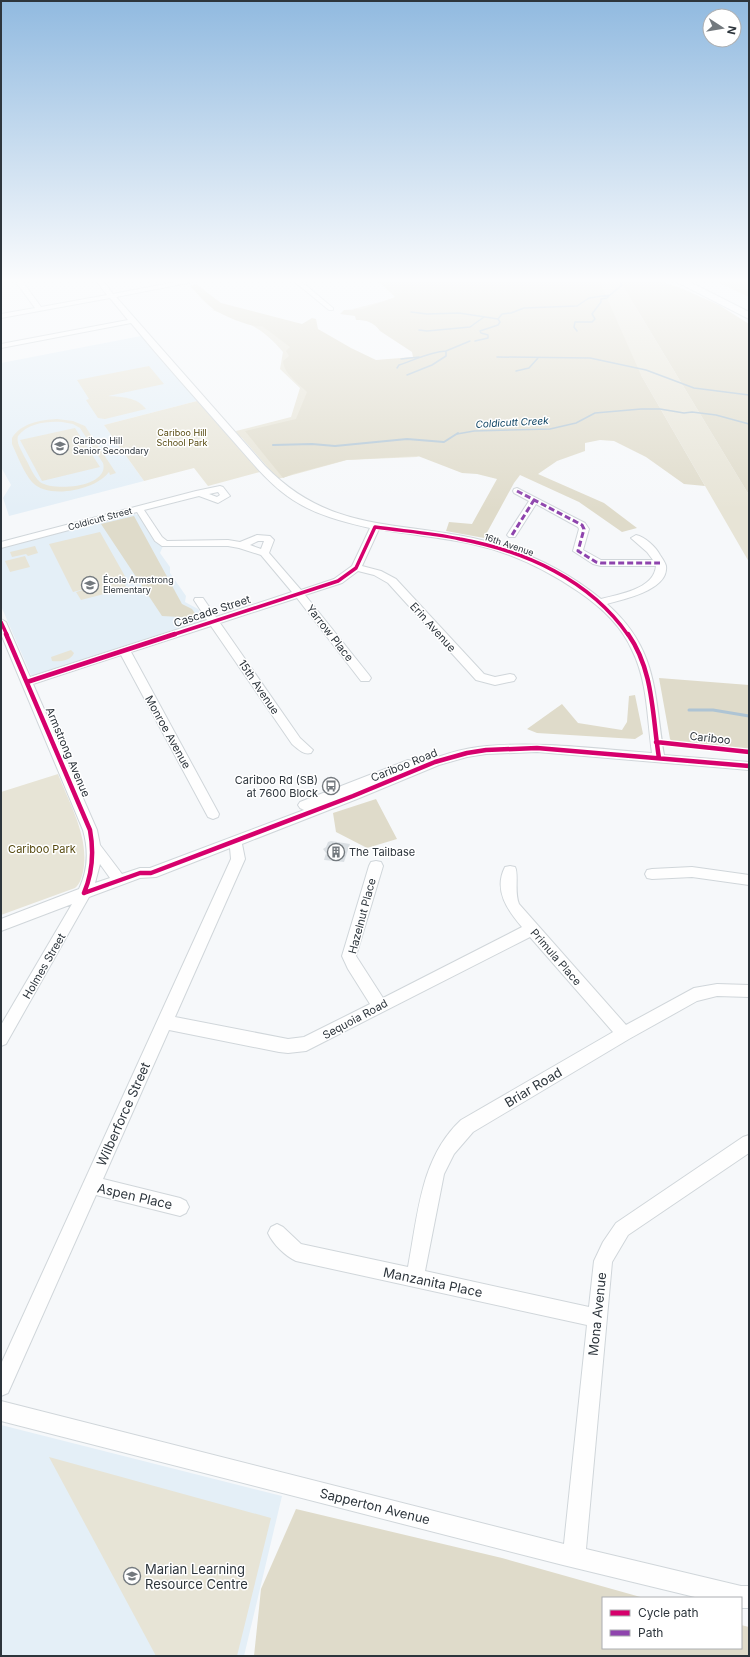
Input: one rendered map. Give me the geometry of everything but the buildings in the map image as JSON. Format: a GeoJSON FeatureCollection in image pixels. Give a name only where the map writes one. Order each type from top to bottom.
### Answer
{"type":"FeatureCollection","features":[{"type":"Feature","properties":{"kind":"street","name":"16th Avenue"},"geometry":{"type":"LineString","coordinates":[[162,355],[190,388],[281,487],[298,500],[326,513],[375,527],[457,538],[507,551],[555,572],[601,602],[624,628],[642,657],[649,680],[658,754]]}},
{"type":"Feature","properties":{"kind":"street"},"geometry":{"type":"LineString","coordinates":[[517,491],[582,525],[584,529],[578,551],[596,562],[660,563]]}},
{"type":"Feature","properties":{"kind":"street","name":"Coldicutt Street"},"geometry":{"type":"LineString","coordinates":[[1,545],[199,494]]}},
{"type":"Feature","properties":{"kind":"street"},"geometry":{"type":"LineString","coordinates":[[512,535],[534,500]]}},
{"type":"Feature","properties":{"kind":"street"},"geometry":{"type":"LineString","coordinates":[[139,509],[158,539],[165,544],[215,542],[241,545],[264,553],[269,540],[267,538],[257,538],[241,545]]}},
{"type":"Feature","properties":{"kind":"street","name":"Cascade Street"},"geometry":{"type":"LineString","coordinates":[[27,682],[214,621],[300,595],[338,581],[356,568],[375,527]]}},
{"type":"Feature","properties":{"kind":"street"},"geometry":{"type":"LineString","coordinates":[[601,602],[641,590],[653,583],[660,574],[660,563],[652,551],[636,538]]}},
{"type":"Feature","properties":{"kind":"street","name":"Yarrow Place"},"geometry":{"type":"LineString","coordinates":[[264,553],[300,595],[365,678]]}},
{"type":"Feature","properties":{"kind":"street","name":"Erin Avenue"},"geometry":{"type":"LineString","coordinates":[[356,568],[377,573],[392,581],[480,677],[495,680],[510,678]]}},
{"type":"Feature","properties":{"kind":"street","name":"15th Avenue"},"geometry":{"type":"LineString","coordinates":[[199,600],[296,741],[307,750]]}},
{"type":"Feature","properties":{"kind":"street","name":"Armstrong Avenue"},"geometry":{"type":"LineString","coordinates":[[1,622],[90,830],[94,846],[93,869],[84,893]]}},
{"type":"Feature","properties":{"kind":"street","name":"Monroe Avenue"},"geometry":{"type":"LineString","coordinates":[[124,650],[213,814]]}},
{"type":"Feature","properties":{"kind":"street","name":"Cariboo Road"},"geometry":{"type":"LineString","coordinates":[[140,873],[152,863],[453,748],[488,742],[523,740],[658,754],[749,766]]}},
{"type":"Feature","properties":{"kind":"street","name":"Cariboo Road"},"geometry":{"type":"LineString","coordinates":[[1,924],[119,880],[140,873],[151,873],[363,792],[435,762],[467,753],[506,749],[537,748],[749,759]]}},
{"type":"Feature","properties":{"kind":"street","name":"Wilberforce Street"},"geometry":{"type":"LineString","coordinates":[[1,1386],[238,859],[237,848],[234,841]]}},
{"type":"Feature","properties":{"kind":"street"},"geometry":{"type":"LineString","coordinates":[[94,846],[119,880]]}},
{"type":"Feature","properties":{"kind":"street","name":"Hazelnut Place"},"geometry":{"type":"LineString","coordinates":[[376,866],[349,956],[353,965],[380,1006]]}},
{"type":"Feature","properties":{"kind":"street","name":"Primula Place"},"geometry":{"type":"LineString","coordinates":[[510,870],[508,890],[514,908],[624,1034]]}},
{"type":"Feature","properties":{"kind":"street"},"geometry":{"type":"LineString","coordinates":[[652,874],[692,872],[749,880]]}},
{"type":"Feature","properties":{"kind":"street","name":"Holmes Street"},"geometry":{"type":"LineString","coordinates":[[1,1039],[77,908],[84,893]]}},
{"type":"Feature","properties":{"kind":"street","name":"Sequoia Road"},"geometry":{"type":"LineString","coordinates":[[165,1022],[279,1045],[298,1046],[316,1040],[532,929]]}},
{"type":"Feature","properties":{"kind":"street","name":"Briar Road"},"geometry":{"type":"LineString","coordinates":[[415,1278],[435,1174],[440,1159],[457,1135],[467,1126],[624,1034],[700,993],[717,990],[749,991]]}},
{"type":"Feature","properties":{"kind":"street","name":"Mona Avenue"},"geometry":{"type":"LineString","coordinates":[[574,1556],[596,1318],[604,1261],[609,1248],[622,1229],[749,1143]]}},
{"type":"Feature","properties":{"kind":"street","name":"Aspen Place"},"geometry":{"type":"LineString","coordinates":[[91,1186],[180,1207]]}},
{"type":"Feature","properties":{"kind":"street","name":"Manzanita Place"},"geometry":{"type":"LineString","coordinates":[[278,1233],[296,1252],[596,1318]]}},
{"type":"Feature","properties":{"kind":"street","name":"Sapperton Avenue"},"geometry":{"type":"LineString","coordinates":[[1,1411],[574,1556],[741,1597],[749,1597]]}},
{"type":"Feature","properties":{"kind":"shaded area","name":"Cariboo Hill Senior Secondary"},"geometry":{"type":"Polygon","coordinates":[[[41,355],[158,355],[197,401],[104,425],[144,481],[9,516],[3,498],[11,485],[1,467],[1,363],[41,355]]]}},
{"type":"Feature","properties":{"kind":"shaded area"},"geometry":{"type":"Polygon","coordinates":[[[289,355],[366,355],[376,360],[413,357],[413,355],[632,355],[641,375],[705,486],[684,484],[646,457],[614,441],[600,440],[585,443],[585,451],[557,461],[538,474],[604,503],[637,528],[622,532],[579,502],[520,475],[514,483],[484,538],[446,531],[449,522],[472,524],[497,479],[477,474],[462,473],[418,456],[346,460],[283,478],[245,431],[296,419],[307,392],[286,370],[283,361],[289,355]]]}},
{"type":"Feature","properties":{"kind":"shaded area"},"geometry":{"type":"Polygon","coordinates":[[[665,355],[749,355],[749,495],[665,355]]]}},
{"type":"Feature","properties":{"kind":"shaded area","name":"École Armstrong Elementary"},"geometry":{"type":"Polygon","coordinates":[[[131,513],[138,515],[156,542],[163,546],[160,553],[170,567],[170,573],[186,596],[185,602],[198,609],[204,619],[200,623],[35,676],[31,675],[1,606],[1,548],[131,513]]]}},
{"type":"Feature","properties":{"kind":"shaded area"},"geometry":{"type":"Polygon","coordinates":[[[134,516],[182,604],[192,609],[198,618],[162,616],[101,524],[134,516]]]}},
{"type":"Feature","properties":{"kind":"shaded area"},"geometry":{"type":"Polygon","coordinates":[[[659,678],[749,685],[749,750],[673,743],[670,739],[659,678]]]}},
{"type":"Feature","properties":{"kind":"shaded area"},"geometry":{"type":"Polygon","coordinates":[[[635,695],[643,734],[635,739],[537,733],[527,729],[562,704],[578,723],[622,730],[627,722],[629,696],[635,695]]]}},
{"type":"Feature","properties":{"kind":"shaded area"},"geometry":{"type":"Polygon","coordinates":[[[376,799],[397,839],[367,848],[336,832],[333,813],[376,799]]]}},
{"type":"Feature","properties":{"kind":"shaded area","name":"Marian Learning Resource Centre"},"geometry":{"type":"Polygon","coordinates":[[[1,1425],[282,1496],[244,1656],[1,1656],[1,1425]]]}},
{"type":"Feature","properties":{"kind":"shaded area"},"geometry":{"type":"Polygon","coordinates":[[[296,1509],[502,1558],[640,1597],[602,1597],[602,1649],[742,1649],[742,1625],[749,1627],[749,1656],[254,1656],[261,1589],[296,1509]]]}},
{"type":"Feature","properties":{"kind":"green space"},"geometry":{"type":"Polygon","coordinates":[[[282,355],[354,355],[372,362],[418,357],[416,355],[665,355],[749,495],[749,562],[641,375],[417,457],[347,460],[278,479],[242,438],[237,435],[236,431],[291,417],[300,388],[280,369],[282,355]]]}},
{"type":"Feature","properties":{"kind":"green space"},"geometry":{"type":"Polygon","coordinates":[[[149,366],[164,384],[108,396],[124,397],[134,400],[146,409],[105,419],[98,418],[86,400],[89,399],[77,380],[149,366]]]}},
{"type":"Feature","properties":{"kind":"green space","name":"Cariboo Hill School Park"},"geometry":{"type":"Polygon","coordinates":[[[197,401],[232,438],[232,440],[260,472],[208,486],[194,468],[144,481],[104,425],[197,401]]]}},
{"type":"Feature","properties":{"kind":"green space"},"geometry":{"type":"Polygon","coordinates":[[[51,419],[73,421],[85,426],[116,473],[110,475],[109,472],[94,484],[72,490],[49,491],[32,482],[18,458],[12,444],[12,438],[21,429],[32,423],[51,419]],[[56,422],[38,424],[27,428],[18,436],[20,448],[33,473],[40,482],[57,487],[68,487],[90,482],[98,478],[103,471],[103,463],[80,428],[73,424],[56,422]]]}},
{"type":"Feature","properties":{"kind":"green space"},"geometry":{"type":"Polygon","coordinates":[[[75,428],[100,467],[42,481],[20,440],[75,428]]]}},
{"type":"Feature","properties":{"kind":"green space"},"geometry":{"type":"Polygon","coordinates":[[[100,532],[126,578],[122,579],[127,588],[81,600],[76,592],[100,585],[73,592],[49,544],[100,532]]]}},
{"type":"Feature","properties":{"kind":"green space"},"geometry":{"type":"Polygon","coordinates":[[[35,546],[38,553],[28,556],[26,554],[12,557],[10,552],[35,546]]]}},
{"type":"Feature","properties":{"kind":"green space"},"geometry":{"type":"Polygon","coordinates":[[[25,556],[30,567],[10,572],[5,561],[25,556]]]}},
{"type":"Feature","properties":{"kind":"green space"},"geometry":{"type":"Polygon","coordinates":[[[71,650],[74,653],[70,658],[61,661],[52,661],[51,657],[71,650]]]}},
{"type":"Feature","properties":{"kind":"green space","name":"Cariboo Park"},"geometry":{"type":"Polygon","coordinates":[[[58,774],[78,822],[84,847],[83,872],[80,881],[75,888],[1,915],[1,792],[58,774]]]}},
{"type":"Feature","properties":{"kind":"green space"},"geometry":{"type":"Polygon","coordinates":[[[49,1457],[271,1518],[237,1656],[156,1656],[49,1457]]]}},
{"type":"Feature","properties":{"kind":"waterway"},"geometry":{"type":"LineString","coordinates":[[397,368],[399,365],[425,355]]}},
{"type":"Feature","properties":{"kind":"waterway"},"geometry":{"type":"LineString","coordinates":[[407,375],[432,365],[446,355]]}},
{"type":"Feature","properties":{"kind":"waterway"},"geometry":{"type":"LineString","coordinates":[[401,359],[419,357]]}},
{"type":"Feature","properties":{"kind":"waterway"},"geometry":{"type":"LineString","coordinates":[[497,357],[590,358],[646,370],[694,388],[749,395]]}},
{"type":"Feature","properties":{"kind":"waterway"},"geometry":{"type":"LineString","coordinates":[[516,371],[529,368],[538,358]]}},
{"type":"Feature","properties":{"kind":"waterway","name":"Coldicutt Creek"},"geometry":{"type":"LineString","coordinates":[[457,434],[474,431],[550,429],[576,423],[595,413],[641,409],[660,409],[684,413],[692,412],[716,415],[749,424]]}},
{"type":"Feature","properties":{"kind":"waterway","name":"Coldicutt Creek"},"geometry":{"type":"LineString","coordinates":[[273,445],[312,444],[335,446],[407,439],[444,442],[458,433]]}},
{"type":"Feature","properties":{"kind":"waterway"},"geometry":{"type":"LineString","coordinates":[[689,710],[713,710],[749,716]]}},
{"type":"Feature","properties":{"kind":"marked path"},"geometry":{"type":"LineString","coordinates":[[517,491],[582,525],[584,529],[578,551],[596,562],[660,563]]}},
{"type":"Feature","properties":{"kind":"marked path"},"geometry":{"type":"LineString","coordinates":[[512,535],[534,500]]}},
{"type":"Feature","properties":{"kind":"cycle path"},"geometry":{"type":"LineString","coordinates":[[27,682],[338,581],[356,568],[375,527],[471,541],[497,548],[524,557],[550,569],[575,583],[598,600],[618,620],[634,642],[645,668],[651,690],[659,758]]}},
{"type":"Feature","properties":{"kind":"cycle path"},"geometry":{"type":"LineString","coordinates":[[1,622],[90,830],[93,846],[93,862],[90,877],[84,893]]}},
{"type":"Feature","properties":{"kind":"cycle path","name":"Cariboo"},"geometry":{"type":"LineString","coordinates":[[656,742],[749,752]]}},
{"type":"Feature","properties":{"kind":"cycle path"},"geometry":{"type":"LineString","coordinates":[[84,893],[140,873],[151,873],[353,796],[435,762],[467,753],[486,750],[537,748],[749,766]]}},
{"type":"Feature","properties":{"kind":"place","name":"Cariboo Hill Senior Secondary"},"geometry":{"type":"Point","coordinates":[60,446]}},
{"type":"Feature","properties":{"kind":"place","name":"École Armstrong Elementary"},"geometry":{"type":"Point","coordinates":[90,585]}},
{"type":"Feature","properties":{"kind":"place","name":"Cariboo Rd (SB) at 7600 Block"},"geometry":{"type":"Point","coordinates":[331,786]}},
{"type":"Feature","properties":{"kind":"place","name":"The Tailbase"},"geometry":{"type":"Point","coordinates":[336,852]}},
{"type":"Feature","properties":{"kind":"place","name":"Marian Learning Resource Centre"},"geometry":{"type":"Point","coordinates":[132,1576]}}]}
